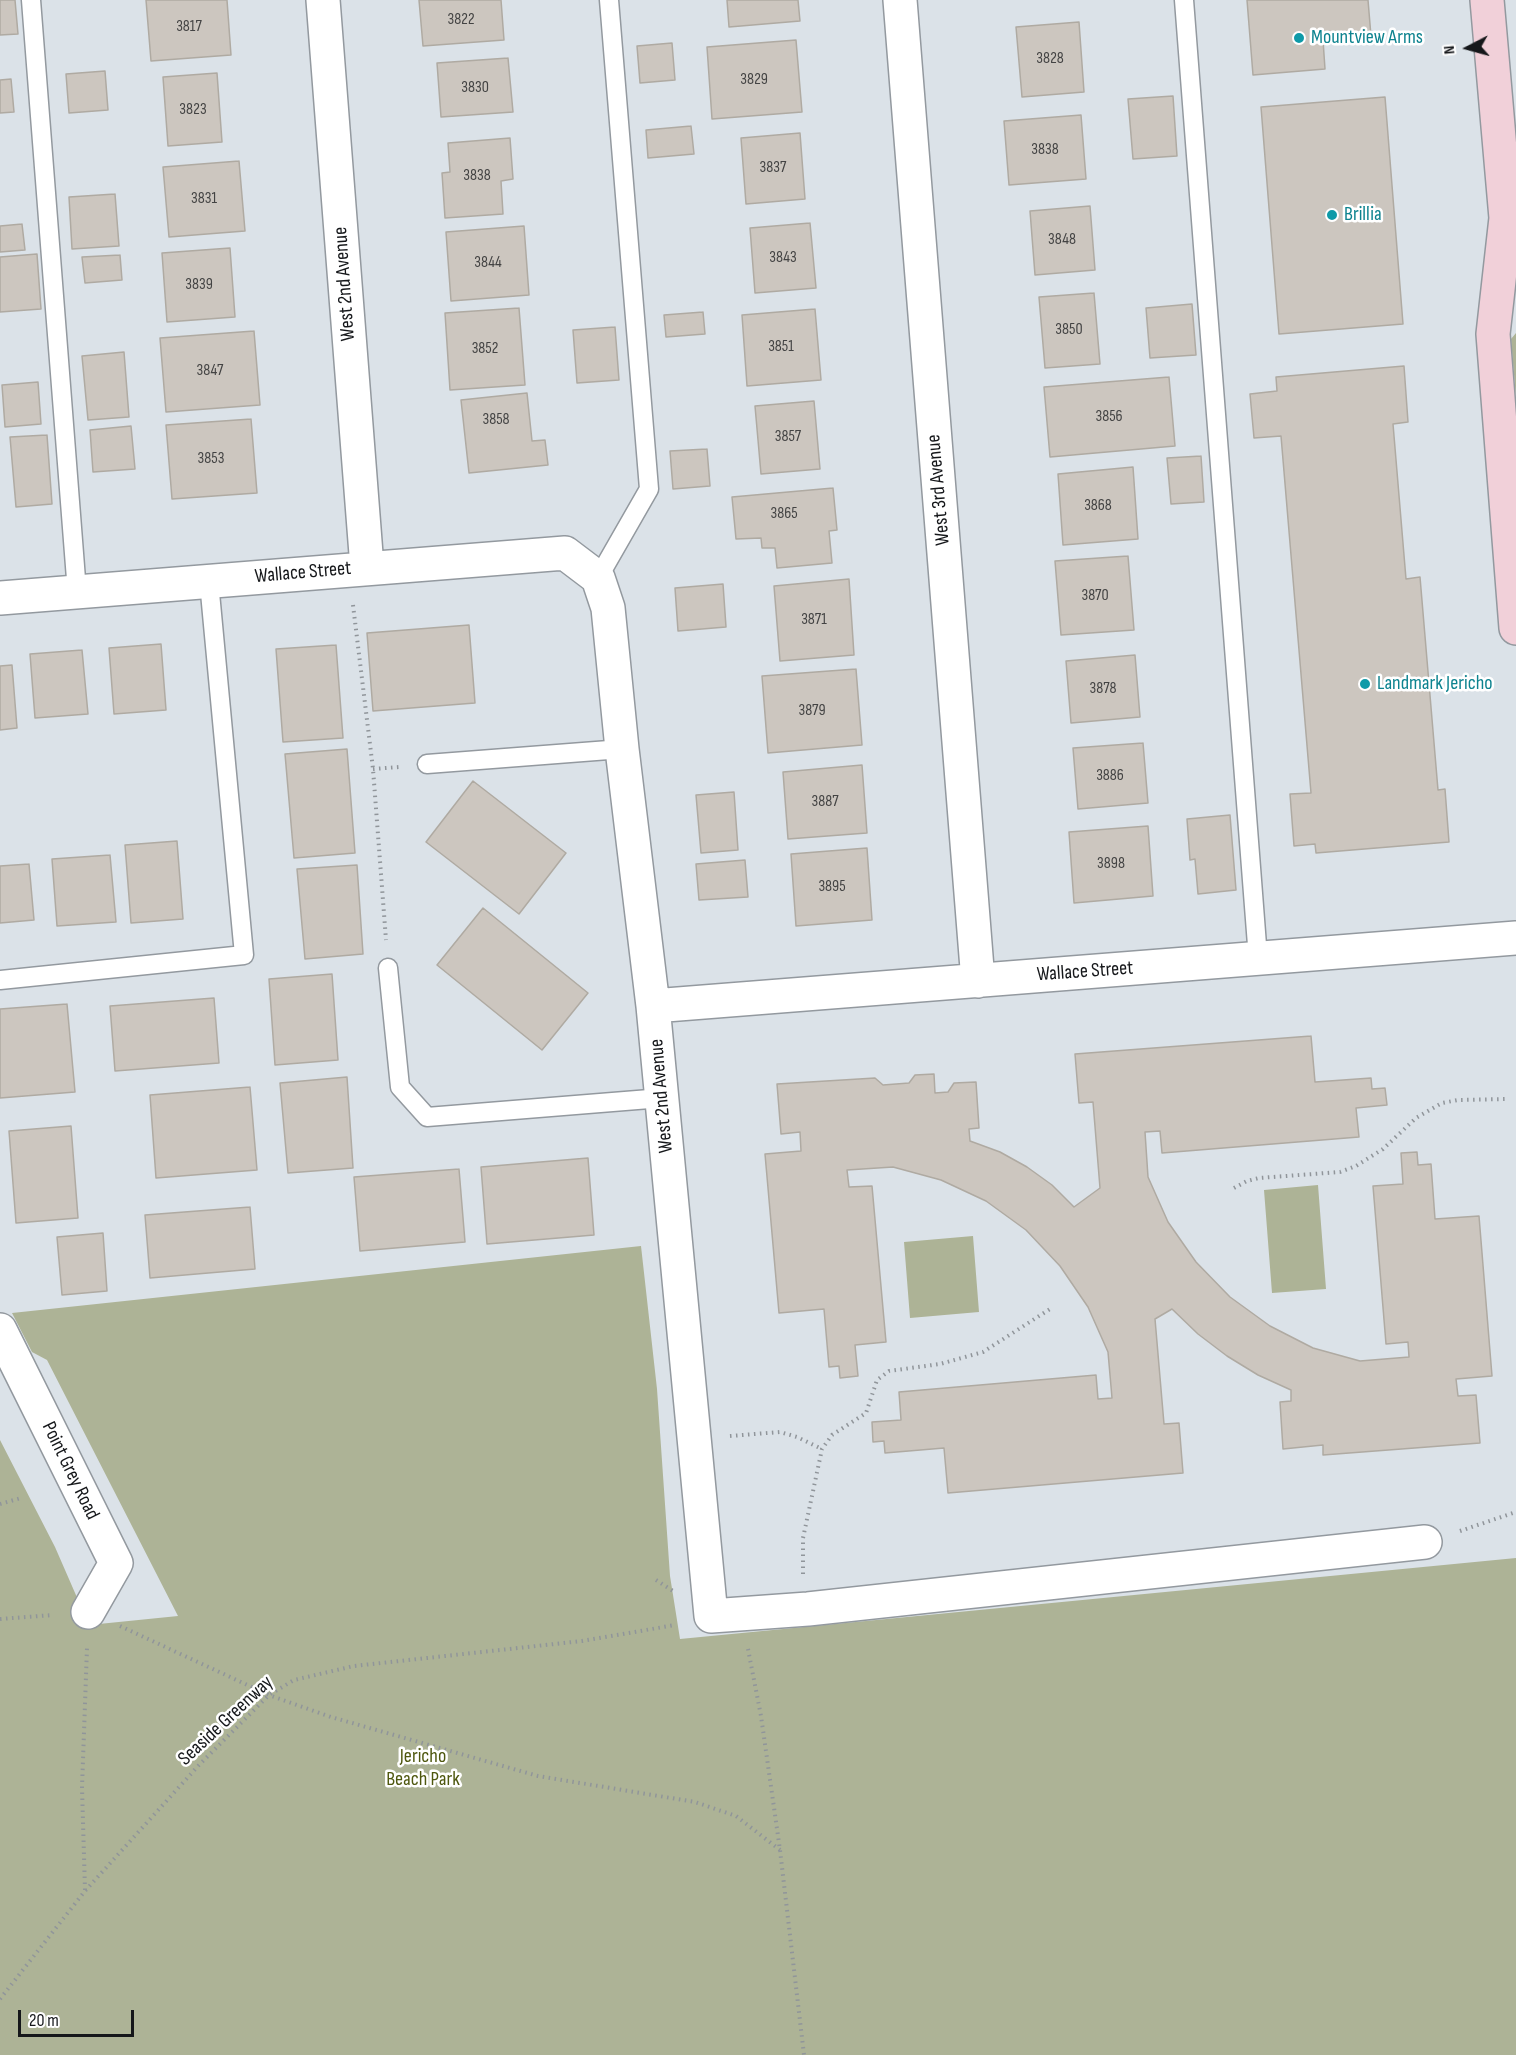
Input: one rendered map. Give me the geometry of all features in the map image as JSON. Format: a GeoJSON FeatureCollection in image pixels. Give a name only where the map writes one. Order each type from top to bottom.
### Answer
{"type":"FeatureCollection","features":[{"type":"Feature","properties":{"kind":"main road"},"geometry":{"type":"LineString","coordinates":[[1487,0],[1511,232],[1493,334],[1516,628]]}},
{"type":"Feature","properties":{"kind":"street","name":"West 2nd Avenue"},"geometry":{"type":"LineString","coordinates":[[323,0],[367,567]]}},
{"type":"Feature","properties":{"kind":"street","name":"West 3rd Avenue"},"geometry":{"type":"LineString","coordinates":[[900,0],[978,981]]}},
{"type":"Feature","properties":{"kind":"street","name":"Wallace Street"},"geometry":{"type":"LineString","coordinates":[[0,598],[367,567],[566,553],[598,578]]}},
{"type":"Feature","properties":{"kind":"street","name":"West 2nd Avenue"},"geometry":{"type":"LineString","coordinates":[[598,578],[608,608],[622,749],[653,1006],[711,1616]]}},
{"type":"Feature","properties":{"kind":"street","name":"Wallace Street"},"geometry":{"type":"LineString","coordinates":[[653,1006],[1516,938]]}},
{"type":"Feature","properties":{"kind":"street","name":"Point Grey Road"},"geometry":{"type":"LineString","coordinates":[[0,1330],[116,1563],[88,1612]]}},
{"type":"Feature","properties":{"kind":"street"},"geometry":{"type":"LineString","coordinates":[[711,1616],[808,1609],[1425,1542]]}},
{"type":"Feature","properties":{"kind":"lane"},"geometry":{"type":"LineString","coordinates":[[31,0],[77,592]]}},
{"type":"Feature","properties":{"kind":"lane"},"geometry":{"type":"LineString","coordinates":[[598,578],[649,489],[609,0]]}},
{"type":"Feature","properties":{"kind":"lane"},"geometry":{"type":"LineString","coordinates":[[1184,0],[1258,958]]}},
{"type":"Feature","properties":{"kind":"lane"},"geometry":{"type":"LineString","coordinates":[[0,980],[244,955],[209,582]]}},
{"type":"Feature","properties":{"kind":"lane"},"geometry":{"type":"LineString","coordinates":[[427,764],[622,749]]}},
{"type":"Feature","properties":{"kind":"lane"},"geometry":{"type":"LineString","coordinates":[[388,968],[400,1087],[427,1117],[662,1098]]}},
{"type":"Feature","properties":{"kind":"path"},"geometry":{"type":"LineString","coordinates":[[352,601],[373,769],[388,968]]}},
{"type":"Feature","properties":{"kind":"path"},"geometry":{"type":"LineString","coordinates":[[1234,1188],[1246,1181],[1259,1178],[1340,1172],[1356,1166],[1383,1149],[1416,1118],[1442,1102],[1507,1099]]}},
{"type":"Feature","properties":{"kind":"path"},"geometry":{"type":"LineString","coordinates":[[808,1609],[803,1580],[803,1538],[822,1449],[832,1435],[866,1413],[877,1380],[889,1371],[940,1364],[983,1352],[1050,1309]]}},
{"type":"Feature","properties":{"kind":"path"},"geometry":{"type":"LineString","coordinates":[[694,1439],[780,1432],[822,1449]]}},
{"type":"Feature","properties":{"kind":"path"},"geometry":{"type":"LineString","coordinates":[[0,1504],[21,1498]]}},
{"type":"Feature","properties":{"kind":"path"},"geometry":{"type":"LineString","coordinates":[[1425,1542],[1516,1512]]}},
{"type":"Feature","properties":{"kind":"path"},"geometry":{"type":"LineString","coordinates":[[0,1619],[88,1612],[269,1695],[331,1717],[537,1776],[695,1802],[736,1816],[780,1850]]}},
{"type":"Feature","properties":{"kind":"path"},"geometry":{"type":"LineString","coordinates":[[85,1891],[82,1788],[88,1612]]}},
{"type":"Feature","properties":{"kind":"path"},"geometry":{"type":"LineString","coordinates":[[711,1616],[746,1639],[761,1716],[780,1850],[804,2055]]}},
{"type":"Feature","properties":{"kind":"path","name":"Seaside Greenway"},"geometry":{"type":"LineString","coordinates":[[0,1999],[85,1891],[199,1765],[269,1695],[294,1680],[354,1666],[582,1641],[711,1616]]}},
{"type":"Feature","properties":{"kind":"green space"},"geometry":{"type":"Polygon","coordinates":[[[1516,333],[1516,398],[1511,339],[1516,333]]]}},
{"type":"Feature","properties":{"kind":"green space"},"geometry":{"type":"Polygon","coordinates":[[[1318,1185],[1326,1289],[1272,1293],[1264,1190],[1318,1185]]]}},
{"type":"Feature","properties":{"kind":"green space"},"geometry":{"type":"Polygon","coordinates":[[[973,1236],[979,1312],[910,1318],[904,1242],[973,1236]]]}},
{"type":"Feature","properties":{"kind":"green space","name":"Jericho Beach Park"},"geometry":{"type":"Polygon","coordinates":[[[641,1246],[657,1389],[670,1576],[680,1639],[1516,1558],[1516,2055],[0,2055],[0,1440],[55,1547],[89,1625],[178,1616],[47,1360],[32,1352],[12,1313],[641,1246]]]}},
{"type":"Feature","properties":{"kind":"building"},"geometry":{"type":"Polygon","coordinates":[[[0,0],[15,0],[18,34],[0,35],[0,0]]]}},
{"type":"Feature","properties":{"kind":"building"},"geometry":{"type":"Polygon","coordinates":[[[146,0],[227,0],[231,55],[151,61],[146,0]]]}},
{"type":"Feature","properties":{"kind":"building"},"geometry":{"type":"Polygon","coordinates":[[[419,0],[501,0],[504,40],[423,46],[419,0]]]}},
{"type":"Feature","properties":{"kind":"building"},"geometry":{"type":"Polygon","coordinates":[[[727,0],[798,0],[800,21],[729,27],[727,0]]]}},
{"type":"Feature","properties":{"kind":"building","name":"Mountview Arms"},"geometry":{"type":"Polygon","coordinates":[[[1247,0],[1368,0],[1371,36],[1323,40],[1325,69],[1253,75],[1247,0]]]}},
{"type":"Feature","properties":{"kind":"building"},"geometry":{"type":"Polygon","coordinates":[[[1079,22],[1084,92],[1022,97],[1016,27],[1079,22]]]}},
{"type":"Feature","properties":{"kind":"building"},"geometry":{"type":"Polygon","coordinates":[[[796,40],[802,112],[712,119],[707,47],[796,40]]]}},
{"type":"Feature","properties":{"kind":"building"},"geometry":{"type":"Polygon","coordinates":[[[672,43],[675,80],[640,83],[637,46],[672,43]]]}},
{"type":"Feature","properties":{"kind":"building"},"geometry":{"type":"Polygon","coordinates":[[[508,58],[513,112],[441,117],[437,63],[508,58]]]}},
{"type":"Feature","properties":{"kind":"building"},"geometry":{"type":"Polygon","coordinates":[[[105,71],[108,110],[69,113],[66,74],[105,71]]]}},
{"type":"Feature","properties":{"kind":"building"},"geometry":{"type":"Polygon","coordinates":[[[217,73],[222,142],[168,146],[163,77],[217,73]]]}},
{"type":"Feature","properties":{"kind":"building"},"geometry":{"type":"Polygon","coordinates":[[[11,79],[14,112],[0,113],[0,80],[11,79]]]}},
{"type":"Feature","properties":{"kind":"building"},"geometry":{"type":"Polygon","coordinates":[[[1173,96],[1177,156],[1133,159],[1128,99],[1173,96]]]}},
{"type":"Feature","properties":{"kind":"building","name":"Brillia"},"geometry":{"type":"Polygon","coordinates":[[[1385,97],[1403,324],[1279,334],[1261,107],[1385,97]]]}},
{"type":"Feature","properties":{"kind":"building"},"geometry":{"type":"Polygon","coordinates":[[[1081,115],[1086,179],[1009,185],[1004,121],[1081,115]]]}},
{"type":"Feature","properties":{"kind":"building"},"geometry":{"type":"Polygon","coordinates":[[[691,126],[694,154],[648,158],[646,130],[691,126]]]}},
{"type":"Feature","properties":{"kind":"building"},"geometry":{"type":"Polygon","coordinates":[[[800,133],[805,199],[746,204],[741,138],[800,133]]]}},
{"type":"Feature","properties":{"kind":"building"},"geometry":{"type":"Polygon","coordinates":[[[510,138],[513,179],[501,181],[503,214],[445,218],[442,173],[450,172],[448,143],[510,138]]]}},
{"type":"Feature","properties":{"kind":"building"},"geometry":{"type":"Polygon","coordinates":[[[239,161],[245,231],[169,237],[163,167],[239,161]]]}},
{"type":"Feature","properties":{"kind":"building"},"geometry":{"type":"Polygon","coordinates":[[[115,194],[119,246],[72,249],[69,197],[115,194]]]}},
{"type":"Feature","properties":{"kind":"building"},"geometry":{"type":"Polygon","coordinates":[[[1090,206],[1095,270],[1035,275],[1030,211],[1090,206]]]}},
{"type":"Feature","properties":{"kind":"building"},"geometry":{"type":"Polygon","coordinates":[[[810,223],[816,288],[755,293],[750,228],[810,223]]]}},
{"type":"Feature","properties":{"kind":"building"},"geometry":{"type":"Polygon","coordinates":[[[22,224],[25,250],[0,252],[0,226],[22,224]]]}},
{"type":"Feature","properties":{"kind":"building"},"geometry":{"type":"Polygon","coordinates":[[[524,226],[529,295],[451,301],[446,232],[524,226]]]}},
{"type":"Feature","properties":{"kind":"building"},"geometry":{"type":"Polygon","coordinates":[[[230,248],[235,317],[167,322],[162,253],[230,248]]]}},
{"type":"Feature","properties":{"kind":"building"},"geometry":{"type":"Polygon","coordinates":[[[37,254],[41,309],[0,312],[0,257],[37,254]]]}},
{"type":"Feature","properties":{"kind":"building"},"geometry":{"type":"Polygon","coordinates":[[[120,255],[122,280],[85,283],[82,257],[120,255]]]}},
{"type":"Feature","properties":{"kind":"building"},"geometry":{"type":"Polygon","coordinates":[[[1094,293],[1100,364],[1045,368],[1039,297],[1094,293]]]}},
{"type":"Feature","properties":{"kind":"building"},"geometry":{"type":"Polygon","coordinates":[[[1192,304],[1196,355],[1150,358],[1146,308],[1192,304]]]}},
{"type":"Feature","properties":{"kind":"building"},"geometry":{"type":"Polygon","coordinates":[[[519,308],[525,385],[450,390],[445,313],[519,308]]]}},
{"type":"Feature","properties":{"kind":"building"},"geometry":{"type":"Polygon","coordinates":[[[815,309],[821,380],[747,386],[742,315],[815,309]]]}},
{"type":"Feature","properties":{"kind":"building"},"geometry":{"type":"Polygon","coordinates":[[[703,312],[705,334],[666,337],[664,315],[703,312]]]}},
{"type":"Feature","properties":{"kind":"building"},"geometry":{"type":"Polygon","coordinates":[[[615,327],[619,380],[577,383],[573,330],[615,327]]]}},
{"type":"Feature","properties":{"kind":"building"},"geometry":{"type":"Polygon","coordinates":[[[254,331],[260,405],[166,412],[160,338],[254,331]]]}},
{"type":"Feature","properties":{"kind":"building"},"geometry":{"type":"Polygon","coordinates":[[[124,352],[129,417],[88,420],[82,356],[124,352]]]}},
{"type":"Feature","properties":{"kind":"building","name":"Landmark Jericho"},"geometry":{"type":"Polygon","coordinates":[[[1404,366],[1408,422],[1393,424],[1406,579],[1420,577],[1438,790],[1445,789],[1449,842],[1316,853],[1315,844],[1294,846],[1290,794],[1311,793],[1281,436],[1254,438],[1250,394],[1277,391],[1276,377],[1404,366]]]}},
{"type":"Feature","properties":{"kind":"building"},"geometry":{"type":"Polygon","coordinates":[[[1169,377],[1175,446],[1050,457],[1044,387],[1169,377]]]}},
{"type":"Feature","properties":{"kind":"building"},"geometry":{"type":"Polygon","coordinates":[[[38,382],[41,424],[5,427],[2,385],[38,382]]]}},
{"type":"Feature","properties":{"kind":"building"},"geometry":{"type":"Polygon","coordinates":[[[527,393],[532,441],[545,440],[548,465],[469,473],[461,400],[527,393]]]}},
{"type":"Feature","properties":{"kind":"building"},"geometry":{"type":"Polygon","coordinates":[[[814,401],[820,469],[761,474],[755,406],[814,401]]]}},
{"type":"Feature","properties":{"kind":"building"},"geometry":{"type":"Polygon","coordinates":[[[251,419],[257,493],[172,499],[166,425],[251,419]]]}},
{"type":"Feature","properties":{"kind":"building"},"geometry":{"type":"Polygon","coordinates":[[[131,426],[135,469],[93,472],[90,430],[131,426]]]}},
{"type":"Feature","properties":{"kind":"building"},"geometry":{"type":"Polygon","coordinates":[[[47,435],[52,504],[16,507],[10,437],[47,435]]]}},
{"type":"Feature","properties":{"kind":"building"},"geometry":{"type":"Polygon","coordinates":[[[707,449],[710,486],[673,489],[670,451],[707,449]]]}},
{"type":"Feature","properties":{"kind":"building"},"geometry":{"type":"Polygon","coordinates":[[[1201,456],[1204,502],[1171,504],[1167,458],[1201,456]]]}},
{"type":"Feature","properties":{"kind":"building"},"geometry":{"type":"Polygon","coordinates":[[[1133,467],[1138,539],[1063,545],[1058,474],[1133,467]]]}},
{"type":"Feature","properties":{"kind":"building"},"geometry":{"type":"Polygon","coordinates":[[[833,488],[837,530],[829,531],[832,563],[777,568],[775,548],[762,548],[761,538],[736,539],[732,497],[833,488]]]}},
{"type":"Feature","properties":{"kind":"building"},"geometry":{"type":"Polygon","coordinates":[[[1128,556],[1134,630],[1061,635],[1055,561],[1128,556]]]}},
{"type":"Feature","properties":{"kind":"building"},"geometry":{"type":"Polygon","coordinates":[[[849,579],[854,655],[780,661],[774,586],[849,579]]]}},
{"type":"Feature","properties":{"kind":"building"},"geometry":{"type":"Polygon","coordinates":[[[723,584],[726,627],[678,631],[675,588],[723,584]]]}},
{"type":"Feature","properties":{"kind":"building"},"geometry":{"type":"Polygon","coordinates":[[[469,625],[475,703],[373,711],[367,633],[469,625]]]}},
{"type":"Feature","properties":{"kind":"building"},"geometry":{"type":"Polygon","coordinates":[[[161,644],[166,710],[114,714],[109,648],[161,644]]]}},
{"type":"Feature","properties":{"kind":"building"},"geometry":{"type":"Polygon","coordinates":[[[336,645],[343,738],[283,742],[276,649],[336,645]]]}},
{"type":"Feature","properties":{"kind":"building"},"geometry":{"type":"Polygon","coordinates":[[[82,650],[88,714],[35,718],[30,654],[82,650]]]}},
{"type":"Feature","properties":{"kind":"building"},"geometry":{"type":"Polygon","coordinates":[[[1135,655],[1140,717],[1071,723],[1066,661],[1135,655]]]}},
{"type":"Feature","properties":{"kind":"building"},"geometry":{"type":"Polygon","coordinates":[[[12,665],[17,728],[0,730],[0,666],[12,665]]]}},
{"type":"Feature","properties":{"kind":"building"},"geometry":{"type":"Polygon","coordinates":[[[856,669],[862,745],[768,753],[762,676],[856,669]]]}},
{"type":"Feature","properties":{"kind":"building"},"geometry":{"type":"Polygon","coordinates":[[[1143,743],[1148,803],[1078,809],[1073,748],[1143,743]]]}},
{"type":"Feature","properties":{"kind":"building"},"geometry":{"type":"Polygon","coordinates":[[[347,749],[355,853],[294,858],[285,754],[347,749]]]}},
{"type":"Feature","properties":{"kind":"building"},"geometry":{"type":"Polygon","coordinates":[[[862,765],[867,833],[788,839],[783,772],[862,765]]]}},
{"type":"Feature","properties":{"kind":"building"},"geometry":{"type":"Polygon","coordinates":[[[473,781],[566,853],[519,914],[426,842],[473,781]]]}},
{"type":"Feature","properties":{"kind":"building"},"geometry":{"type":"Polygon","coordinates":[[[734,792],[738,850],[701,853],[696,795],[734,792]]]}},
{"type":"Feature","properties":{"kind":"building"},"geometry":{"type":"Polygon","coordinates":[[[1230,815],[1236,890],[1198,894],[1195,859],[1190,860],[1187,819],[1230,815]]]}},
{"type":"Feature","properties":{"kind":"building"},"geometry":{"type":"Polygon","coordinates":[[[1148,826],[1153,896],[1074,903],[1069,832],[1148,826]]]}},
{"type":"Feature","properties":{"kind":"building"},"geometry":{"type":"Polygon","coordinates":[[[177,841],[183,919],[131,923],[125,845],[177,841]]]}},
{"type":"Feature","properties":{"kind":"building"},"geometry":{"type":"Polygon","coordinates":[[[867,848],[872,920],[796,926],[791,854],[867,848]]]}},
{"type":"Feature","properties":{"kind":"building"},"geometry":{"type":"Polygon","coordinates":[[[110,855],[116,922],[57,926],[52,859],[110,855]]]}},
{"type":"Feature","properties":{"kind":"building"},"geometry":{"type":"Polygon","coordinates":[[[745,860],[748,897],[699,900],[696,864],[745,860]]]}},
{"type":"Feature","properties":{"kind":"building"},"geometry":{"type":"Polygon","coordinates":[[[29,864],[34,920],[0,923],[0,866],[29,864]]]}},
{"type":"Feature","properties":{"kind":"building"},"geometry":{"type":"Polygon","coordinates":[[[357,865],[363,954],[305,959],[297,869],[357,865]]]}},
{"type":"Feature","properties":{"kind":"building"},"geometry":{"type":"Polygon","coordinates":[[[483,908],[588,993],[542,1050],[437,965],[483,908]]]}},
{"type":"Feature","properties":{"kind":"building"},"geometry":{"type":"Polygon","coordinates":[[[332,974],[338,1060],[275,1065],[269,979],[332,974]]]}},
{"type":"Feature","properties":{"kind":"building"},"geometry":{"type":"Polygon","coordinates":[[[214,998],[219,1063],[115,1071],[110,1006],[214,998]]]}},
{"type":"Feature","properties":{"kind":"building"},"geometry":{"type":"Polygon","coordinates":[[[67,1004],[75,1092],[0,1098],[0,1009],[67,1004]]]}},
{"type":"Feature","properties":{"kind":"building"},"geometry":{"type":"Polygon","coordinates":[[[1311,1036],[1315,1082],[1371,1078],[1372,1089],[1385,1088],[1387,1105],[1356,1108],[1359,1137],[1162,1153],[1160,1131],[1145,1132],[1148,1177],[1168,1222],[1196,1262],[1230,1297],[1270,1326],[1313,1348],[1360,1361],[1409,1357],[1408,1342],[1386,1344],[1373,1186],[1403,1184],[1401,1153],[1417,1152],[1418,1165],[1431,1164],[1435,1219],[1479,1216],[1492,1376],[1456,1379],[1458,1396],[1476,1395],[1480,1443],[1323,1455],[1323,1445],[1283,1449],[1280,1402],[1291,1401],[1291,1390],[1258,1375],[1227,1356],[1198,1334],[1172,1309],[1155,1319],[1164,1424],[1179,1423],[1183,1473],[948,1493],[944,1448],[885,1453],[884,1441],[873,1442],[872,1422],[901,1420],[899,1392],[1096,1375],[1098,1399],[1112,1398],[1108,1352],[1088,1307],[1060,1266],[1026,1230],[986,1201],[941,1180],[893,1167],[847,1170],[849,1187],[872,1186],[886,1342],[855,1345],[858,1376],[840,1378],[839,1366],[829,1367],[824,1309],[779,1313],[765,1154],[801,1151],[800,1132],[781,1134],[777,1084],[875,1078],[883,1085],[909,1083],[915,1075],[934,1074],[935,1093],[948,1092],[954,1083],[976,1082],[979,1128],[969,1129],[970,1141],[1000,1152],[1027,1167],[1052,1185],[1074,1207],[1100,1188],[1093,1102],[1079,1103],[1075,1054],[1311,1036]]]}},
{"type":"Feature","properties":{"kind":"building"},"geometry":{"type":"Polygon","coordinates":[[[347,1077],[353,1168],[288,1173],[280,1083],[347,1077]]]}},
{"type":"Feature","properties":{"kind":"building"},"geometry":{"type":"Polygon","coordinates":[[[250,1087],[257,1170],[156,1178],[150,1095],[250,1087]]]}},
{"type":"Feature","properties":{"kind":"building"},"geometry":{"type":"Polygon","coordinates":[[[71,1126],[78,1218],[16,1223],[9,1131],[71,1126]]]}},
{"type":"Feature","properties":{"kind":"building"},"geometry":{"type":"Polygon","coordinates":[[[588,1158],[594,1235],[487,1244],[481,1167],[588,1158]]]}},
{"type":"Feature","properties":{"kind":"building"},"geometry":{"type":"Polygon","coordinates":[[[459,1169],[465,1242],[360,1251],[354,1177],[459,1169]]]}},
{"type":"Feature","properties":{"kind":"building"},"geometry":{"type":"Polygon","coordinates":[[[250,1207],[255,1269],[150,1278],[145,1215],[250,1207]]]}},
{"type":"Feature","properties":{"kind":"building"},"geometry":{"type":"Polygon","coordinates":[[[103,1233],[107,1291],[62,1295],[57,1237],[103,1233]]]}},
{"type":"Feature","properties":{"kind":"place","name":"Mountview Arms"},"geometry":{"type":"Point","coordinates":[1299,38]}},
{"type":"Feature","properties":{"kind":"place","name":"Brillia"},"geometry":{"type":"Point","coordinates":[1332,215]}},
{"type":"Feature","properties":{"kind":"place","name":"Landmark Jericho"},"geometry":{"type":"Point","coordinates":[1365,684]}}]}
